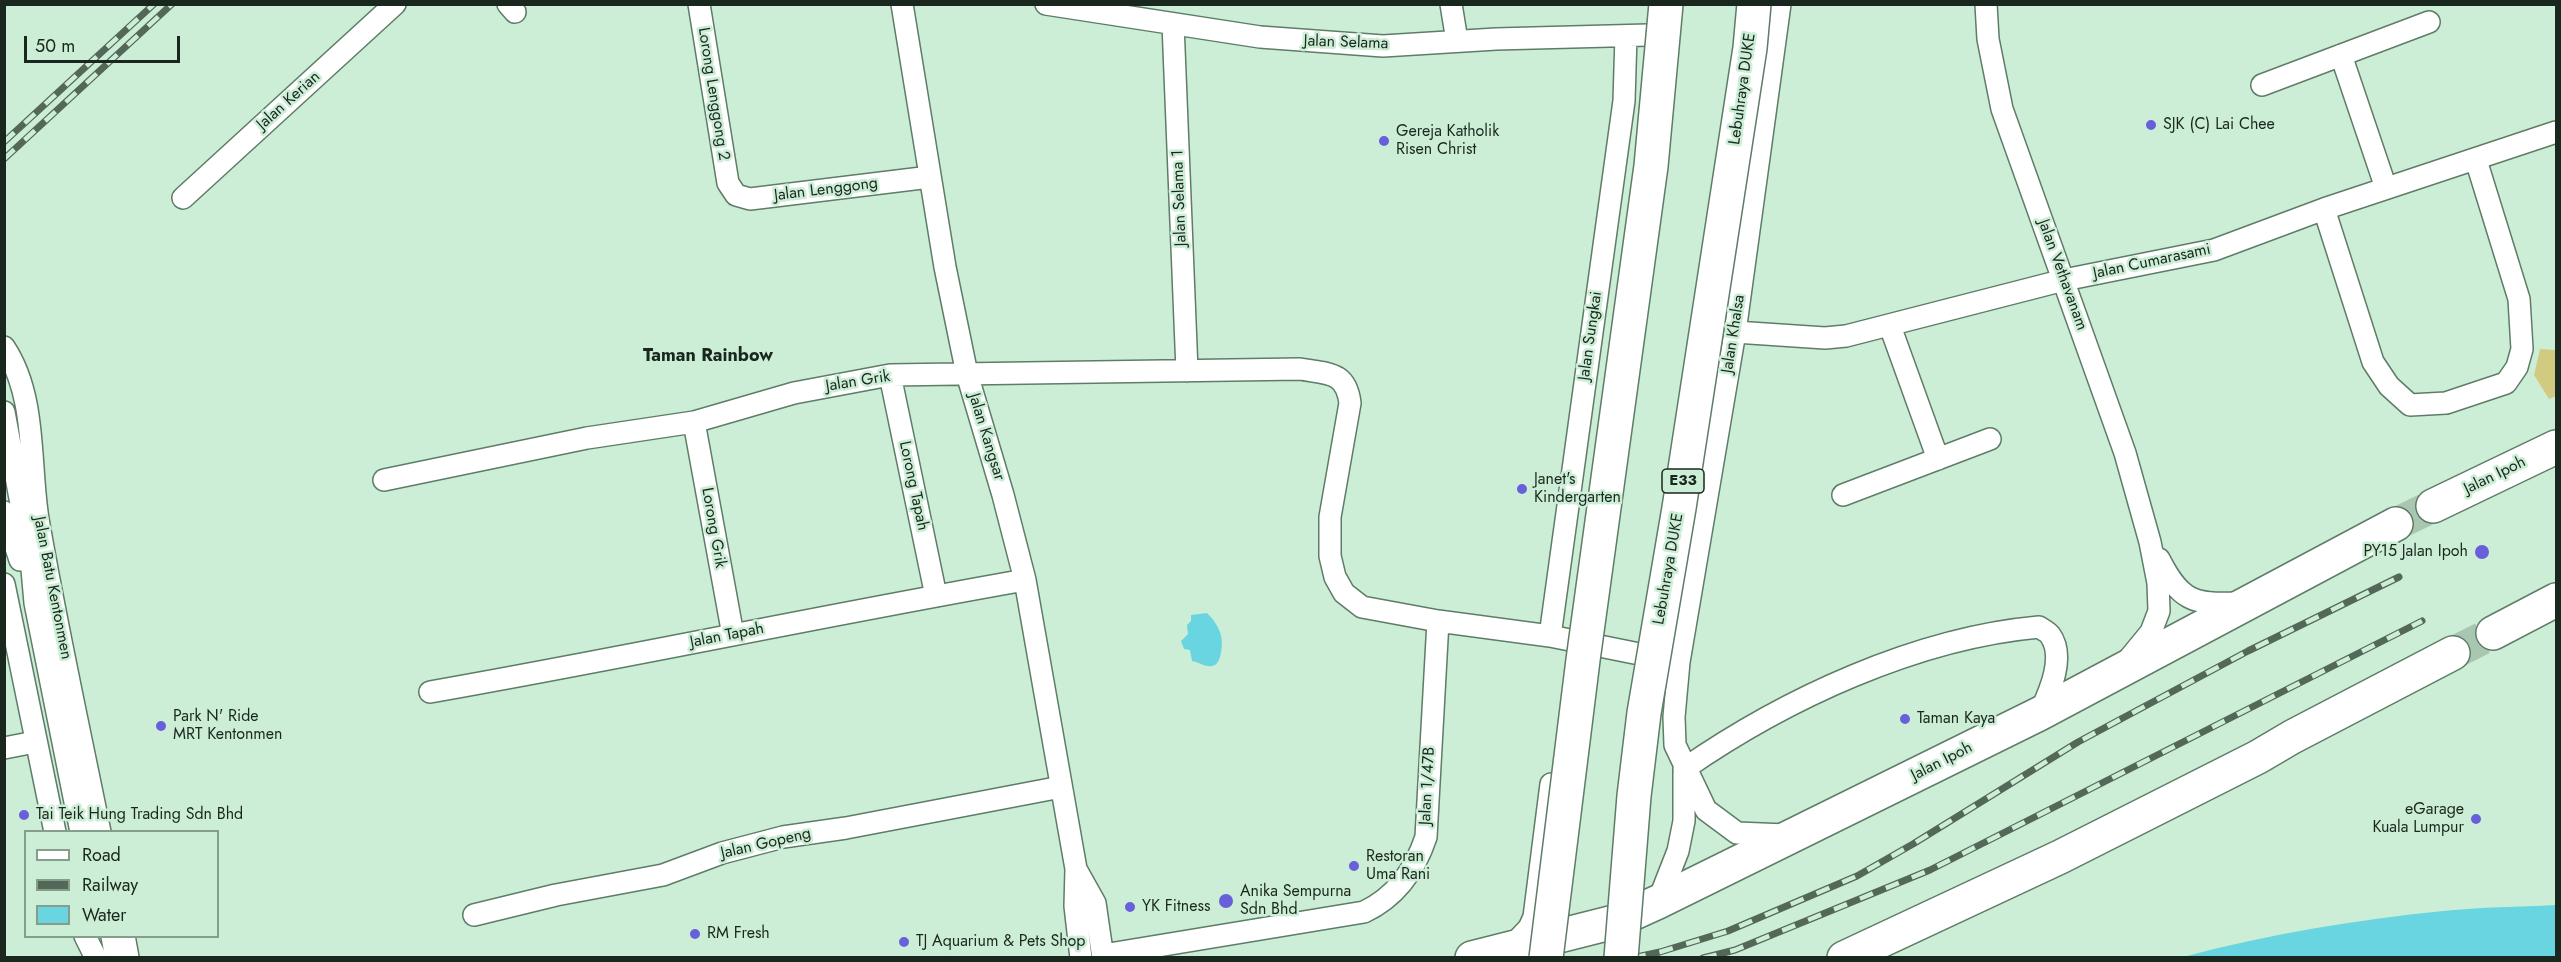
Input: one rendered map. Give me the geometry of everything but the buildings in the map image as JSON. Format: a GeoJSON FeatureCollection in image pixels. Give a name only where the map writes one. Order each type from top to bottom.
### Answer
{"type":"FeatureCollection","features":[{"type":"Feature","properties":{"kind":"main road"},"geometry":{"type":"LineString","coordinates":[[1546,957],[1585,648],[1651,166],[1666,4]]}},
{"type":"Feature","properties":{"kind":"main road","name":"Lebuhraya DUKE"},"geometry":{"type":"LineString","coordinates":[[1621,957],[1634,796],[1644,713],[1679,508],[1750,48],[1754,4]]}},
{"type":"Feature","properties":{"kind":"main road","name":"Jalan Ipoh"},"geometry":{"type":"LineString","coordinates":[[2433,506],[2556,447]]}},
{"type":"Feature","properties":{"kind":"main road","name":"Jalan Ipoh"},"geometry":{"type":"LineString","coordinates":[[1472,957],[1508,950],[1614,922],[1658,902],[2039,714],[2396,524]]}},
{"type":"Feature","properties":{"kind":"main road"},"geometry":{"type":"LineString","coordinates":[[2493,633],[2556,600]]}},
{"type":"Feature","properties":{"kind":"main road"},"geometry":{"type":"LineString","coordinates":[[1845,957],[2060,857],[2258,757],[2453,653]]}},
{"type":"Feature","properties":{"kind":"main road"},"geometry":{"type":"LineString","coordinates":[[117,938],[122,957]]}},
{"type":"Feature","properties":{"kind":"street","name":"Jalan Kerian"},"geometry":{"type":"LineString","coordinates":[[183,198],[394,4]]}},
{"type":"Feature","properties":{"kind":"street","name":"Lorong Lenggong 2"},"geometry":{"type":"LineString","coordinates":[[699,4],[728,183]]}},
{"type":"Feature","properties":{"kind":"street","name":"Jalan Kangsar"},"geometry":{"type":"LineString","coordinates":[[902,4],[930,177],[967,374],[1003,495],[1025,580],[1076,869],[1075,906],[1081,957]]}},
{"type":"Feature","properties":{"kind":"street","name":"Jalan Selama"},"geometry":{"type":"LineString","coordinates":[[1046,4],[1159,17],[1291,41],[1383,46],[1456,41],[1648,35]]}},
{"type":"Feature","properties":{"kind":"street"},"geometry":{"type":"LineString","coordinates":[[1451,4],[1456,41]]}},
{"type":"Feature","properties":{"kind":"street"},"geometry":{"type":"LineString","coordinates":[[1508,950],[1529,928],[1534,917],[1560,638],[1620,316],[1648,35],[1654,4]]}},
{"type":"Feature","properties":{"kind":"street","name":"Jalan Khalsa"},"geometry":{"type":"LineString","coordinates":[[1780,4],[1735,332],[1679,662],[1674,717],[1675,745],[1684,769],[1706,810],[1737,833],[1794,836]]}},
{"type":"Feature","properties":{"kind":"street","name":"Jalan Vethavanam"},"geometry":{"type":"LineString","coordinates":[[1986,4],[1988,39],[2002,109],[2125,453],[2150,542]]}},
{"type":"Feature","properties":{"kind":"street","name":"Jalan Selama 1"},"geometry":{"type":"LineString","coordinates":[[1159,17],[1187,371]]}},
{"type":"Feature","properties":{"kind":"street"},"geometry":{"type":"LineString","coordinates":[[2262,85],[2429,22]]}},
{"type":"Feature","properties":{"kind":"street","name":"Jalan Sungkai"},"geometry":{"type":"LineString","coordinates":[[1560,638],[1624,100],[1626,36]]}},
{"type":"Feature","properties":{"kind":"street"},"geometry":{"type":"LineString","coordinates":[[2341,55],[2386,188]]}},
{"type":"Feature","properties":{"kind":"street","name":"Jalan Cumarasami"},"geometry":{"type":"LineString","coordinates":[[1735,332],[1825,338],[1890,326],[2064,280],[2214,250],[2324,209],[2556,132]]}},
{"type":"Feature","properties":{"kind":"street"},"geometry":{"type":"LineString","coordinates":[[2324,209],[2373,362],[2389,386],[2410,405],[2446,403],[2506,383],[2517,367],[2522,349],[2519,298],[2476,159]]}},
{"type":"Feature","properties":{"kind":"street","name":"Jalan Lenggong"},"geometry":{"type":"LineString","coordinates":[[728,183],[736,195],[750,199],[930,177]]}},
{"type":"Feature","properties":{"kind":"street"},"geometry":{"type":"LineString","coordinates":[[1890,326],[1938,459]]}},
{"type":"Feature","properties":{"kind":"street","name":"Jalan Batu Kentonmen"},"geometry":{"type":"LineString","coordinates":[[4,347],[13,359],[25,399],[38,515],[49,583],[100,830]]}},
{"type":"Feature","properties":{"kind":"street","name":"Jalan Grik"},"geometry":{"type":"LineString","coordinates":[[384,480],[587,438],[694,422],[794,393],[890,375],[1300,369],[1332,374],[1340,378],[1348,387],[1350,403],[1330,518],[1330,556],[1335,578],[1344,593],[1362,607],[1438,621]]}},
{"type":"Feature","properties":{"kind":"street","name":"Lorong Tapah"},"geometry":{"type":"LineString","coordinates":[[890,375],[936,596]]}},
{"type":"Feature","properties":{"kind":"street"},"geometry":{"type":"LineString","coordinates":[[4,412],[31,558],[35,603],[81,830]]}},
{"type":"Feature","properties":{"kind":"street","name":"Lorong Grik"},"geometry":{"type":"LineString","coordinates":[[694,422],[733,635]]}},
{"type":"Feature","properties":{"kind":"street"},"geometry":{"type":"LineString","coordinates":[[1843,495],[1990,440]]}},
{"type":"Feature","properties":{"kind":"street"},"geometry":{"type":"LineString","coordinates":[[4,512],[35,603]]}},
{"type":"Feature","properties":{"kind":"street"},"geometry":{"type":"LineString","coordinates":[[2150,542],[2171,583],[2191,600],[2215,604],[2247,603]]}},
{"type":"Feature","properties":{"kind":"street"},"geometry":{"type":"LineString","coordinates":[[2119,672],[2151,632],[2159,611],[2158,583],[2150,542]]}},
{"type":"Feature","properties":{"kind":"street","name":"Jalan Tapah"},"geometry":{"type":"LineString","coordinates":[[430,692],[627,657],[1025,580]]}},
{"type":"Feature","properties":{"kind":"street"},"geometry":{"type":"LineString","coordinates":[[4,584],[55,830]]}},
{"type":"Feature","properties":{"kind":"street"},"geometry":{"type":"LineString","coordinates":[[1438,621],[1560,638],[1679,662]]}},
{"type":"Feature","properties":{"kind":"street","name":"Jalan 1/47B"},"geometry":{"type":"LineString","coordinates":[[1103,956],[1352,915],[1375,907],[1405,880],[1414,867],[1425,837],[1438,621]]}},
{"type":"Feature","properties":{"kind":"street"},"geometry":{"type":"LineString","coordinates":[[1684,769],[1733,736],[1859,673],[1939,644],[2015,629],[2039,627],[2051,636],[2056,654],[2055,678],[2039,714]]}},
{"type":"Feature","properties":{"kind":"street"},"geometry":{"type":"LineString","coordinates":[[4,748],[35,742]]}},
{"type":"Feature","properties":{"kind":"street","name":"Jalan Khalsa"},"geometry":{"type":"LineString","coordinates":[[1658,902],[1680,841],[1684,820],[1684,769]]}},
{"type":"Feature","properties":{"kind":"street","name":"Jalan Gopeng"},"geometry":{"type":"LineString","coordinates":[[474,915],[556,895],[663,875],[722,853],[783,837],[856,826],[1061,787]]}},
{"type":"Feature","properties":{"kind":"street","name":"Jalan Kangsar"},"geometry":{"type":"LineString","coordinates":[[1076,869],[1095,903],[1103,956]]}},
{"type":"Feature","properties":{"kind":"street"},"geometry":{"type":"LineString","coordinates":[[86,938],[96,957]]}},
{"type":"Feature","properties":{"kind":"street"},"geometry":{"type":"LineString","coordinates":[[103,938],[107,957]]}},
{"type":"Feature","properties":{"kind":"street"},"geometry":{"type":"LineString","coordinates":[[114,957],[116,938]]}},
{"type":"Feature","properties":{"kind":"shaded area"},"geometry":{"type":"Polygon","coordinates":[[[2540,349],[2556,350],[2556,396],[2549,399],[2534,375],[2540,349]]]}},
{"type":"Feature","properties":{"kind":"water"},"geometry":{"type":"Polygon","coordinates":[[[1207,613],[1222,638],[1220,657],[1215,665],[1209,666],[1192,661],[1190,650],[1184,649],[1181,641],[1188,634],[1187,625],[1191,621],[1191,615],[1207,613]]]}},
{"type":"Feature","properties":{"kind":"water"},"geometry":{"type":"Polygon","coordinates":[[[2556,905],[2556,957],[2183,957],[2279,935],[2377,919],[2457,910],[2556,905]]]}},
{"type":"Feature","properties":{"kind":"tunnel"},"geometry":{"type":"LineString","coordinates":[[2396,524],[2433,506]]}},
{"type":"Feature","properties":{"kind":"tunnel"},"geometry":{"type":"LineString","coordinates":[[2453,653],[2493,633]]}},
{"type":"Feature","properties":{"kind":"railway"},"geometry":{"type":"LineString","coordinates":[[4,142],[154,4]]}},
{"type":"Feature","properties":{"kind":"railway"},"geometry":{"type":"LineString","coordinates":[[4,159],[172,4]]}},
{"type":"Feature","properties":{"kind":"railway"},"geometry":{"type":"LineString","coordinates":[[1632,958],[1660,952],[1728,931],[1857,876],[2078,742],[2248,651],[2399,577]]}},
{"type":"Feature","properties":{"kind":"railway"},"geometry":{"type":"LineString","coordinates":[[1703,958],[1735,950],[1930,870],[2422,621]]}},
{"type":"Feature","properties":{"kind":"place","name":"SJK (C) Lai Chee"},"geometry":{"type":"Point","coordinates":[2151,125]}},
{"type":"Feature","properties":{"kind":"place","name":"Gereja Katholik Risen Christ"},"geometry":{"type":"Point","coordinates":[1384,141]}},
{"type":"Feature","properties":{"kind":"place","name":"Janet's Kindergarten"},"geometry":{"type":"Point","coordinates":[1522,489]}},
{"type":"Feature","properties":{"kind":"place","name":"PY15 Jalan Ipoh"},"geometry":{"type":"Point","coordinates":[2482,552]}},
{"type":"Feature","properties":{"kind":"place","name":"Taman Kaya"},"geometry":{"type":"Point","coordinates":[1905,719]}},
{"type":"Feature","properties":{"kind":"place","name":"Park N' Ride MRT Kentonmen"},"geometry":{"type":"Point","coordinates":[161,726]}},
{"type":"Feature","properties":{"kind":"place","name":"Tai Teik Hung Trading Sdn Bhd"},"geometry":{"type":"Point","coordinates":[24,815]}},
{"type":"Feature","properties":{"kind":"place","name":"eGarage Kuala Lumpur"},"geometry":{"type":"Point","coordinates":[2476,819]}},
{"type":"Feature","properties":{"kind":"place","name":"Restoran Uma Rani"},"geometry":{"type":"Point","coordinates":[1354,866]}},
{"type":"Feature","properties":{"kind":"place","name":"Anika Sempurna Sdn Bhd"},"geometry":{"type":"Point","coordinates":[1226,901]}},
{"type":"Feature","properties":{"kind":"place","name":"YK Fitness"},"geometry":{"type":"Point","coordinates":[1130,907]}},
{"type":"Feature","properties":{"kind":"place","name":"RM Fresh"},"geometry":{"type":"Point","coordinates":[695,934]}},
{"type":"Feature","properties":{"kind":"place","name":"TJ Aquarium & Pets Shop"},"geometry":{"type":"Point","coordinates":[904,942]}},
{"type":"Feature","properties":{"kind":"district","name":"Taman Rainbow"},"geometry":{"type":"Point","coordinates":[708,357]}}]}
